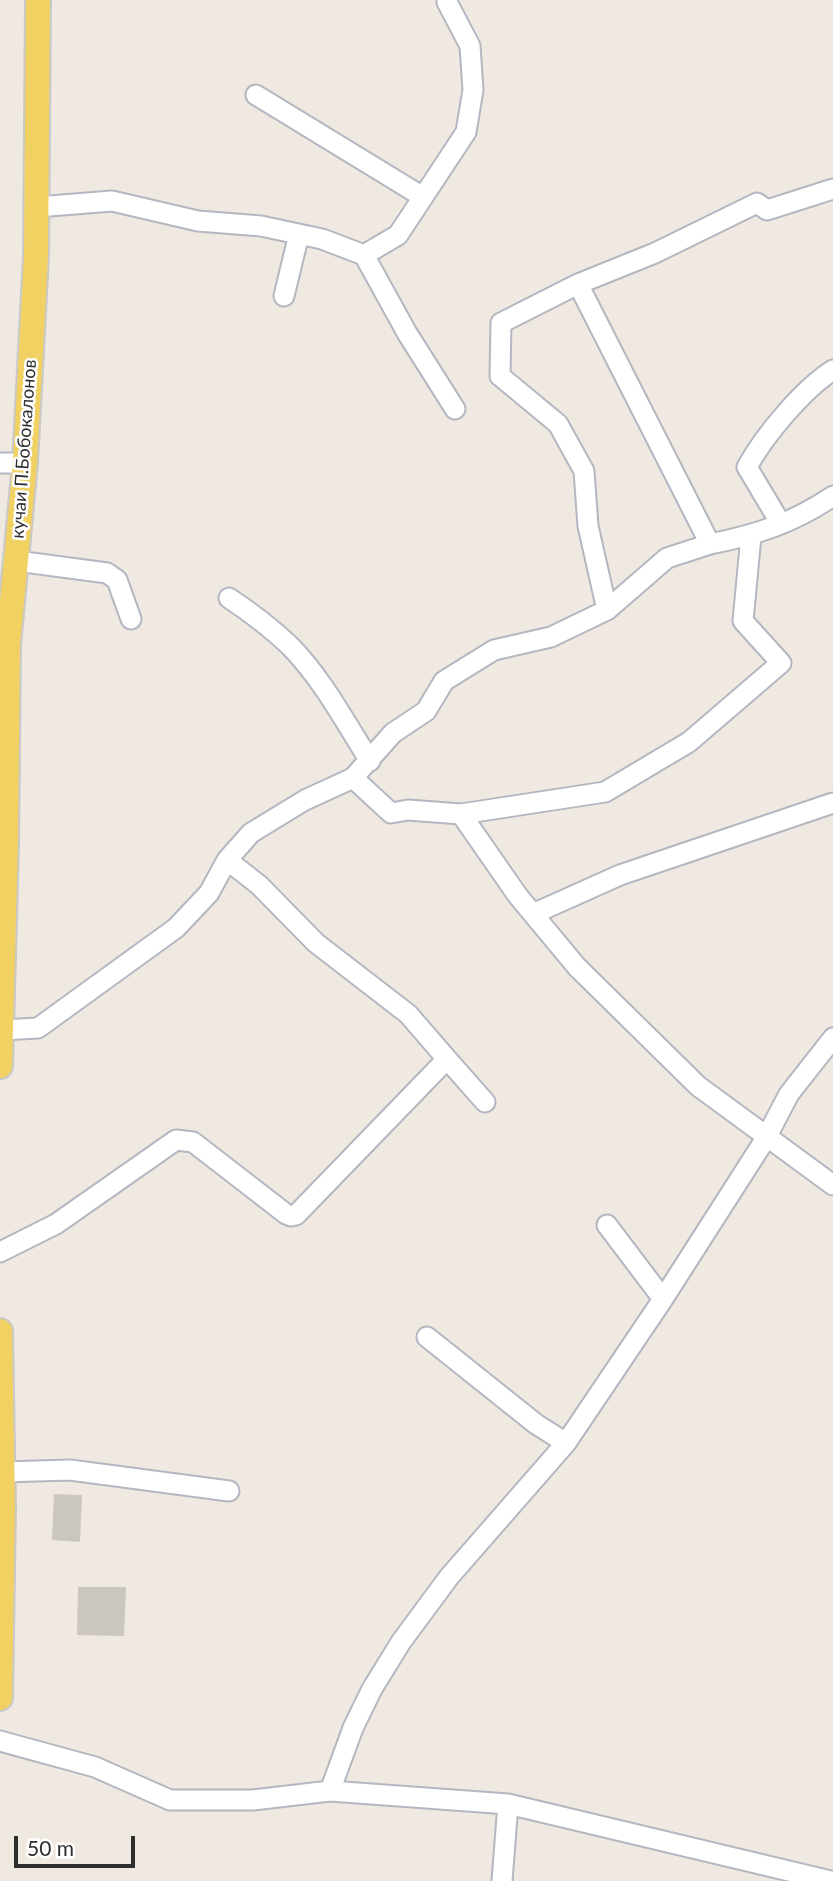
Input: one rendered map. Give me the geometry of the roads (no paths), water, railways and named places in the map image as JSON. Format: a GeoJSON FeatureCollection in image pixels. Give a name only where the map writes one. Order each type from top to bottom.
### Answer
{"type":"FeatureCollection","features":[{"type":"Feature","properties":{"kind":"main road","name":"кучаи П.Бобокалонов"},"geometry":{"type":"LineString","coordinates":[[0,1066],[4,645],[17,561],[25,463],[37,207],[38,0]]}},
{"type":"Feature","properties":{"kind":"main road"},"geometry":{"type":"LineString","coordinates":[[0,1331],[0,1698]]}},
{"type":"Feature","properties":{"kind":"street"},"geometry":{"type":"LineString","coordinates":[[364,256],[398,236],[466,132],[473,90],[471,46],[447,2]]}},
{"type":"Feature","properties":{"kind":"street"},"geometry":{"type":"LineString","coordinates":[[256,95],[423,197]]}},
{"type":"Feature","properties":{"kind":"street"},"geometry":{"type":"LineString","coordinates":[[607,610],[589,526],[584,471],[558,424],[500,376],[501,323],[578,284],[655,253],[757,203],[767,210],[833,189]]}},
{"type":"Feature","properties":{"kind":"street"},"geometry":{"type":"LineString","coordinates":[[37,207],[112,201],[198,221],[261,226],[322,239],[364,256],[407,333],[455,410]]}},
{"type":"Feature","properties":{"kind":"street"},"geometry":{"type":"LineString","coordinates":[[284,296],[299,234]]}},
{"type":"Feature","properties":{"kind":"street"},"geometry":{"type":"LineString","coordinates":[[578,284],[710,544]]}},
{"type":"Feature","properties":{"kind":"street"},"geometry":{"type":"LineString","coordinates":[[782,524],[747,467],[758,446],[818,380],[833,370]]}},
{"type":"Feature","properties":{"kind":"street"},"geometry":{"type":"LineString","coordinates":[[0,463],[25,463]]}},
{"type":"Feature","properties":{"kind":"street"},"geometry":{"type":"LineString","coordinates":[[2,1030],[38,1028],[176,928],[209,893],[227,860],[251,833],[305,800],[353,778],[393,733],[426,711],[444,681],[494,650],[551,636],[607,610],[667,558],[710,544],[751,536],[806,514],[833,496]]}},
{"type":"Feature","properties":{"kind":"street"},"geometry":{"type":"LineString","coordinates":[[353,778],[391,813],[408,810],[461,814],[605,792],[690,742],[782,663],[743,621],[751,536]]}},
{"type":"Feature","properties":{"kind":"street"},"geometry":{"type":"LineString","coordinates":[[17,561],[107,573],[117,580],[131,620]]}},
{"type":"Feature","properties":{"kind":"street"},"geometry":{"type":"LineString","coordinates":[[229,598],[262,621],[291,647],[332,700],[370,761]]}},
{"type":"Feature","properties":{"kind":"street"},"geometry":{"type":"LineString","coordinates":[[533,914],[620,874],[833,803]]}},
{"type":"Feature","properties":{"kind":"street"},"geometry":{"type":"LineString","coordinates":[[461,814],[533,914],[577,967],[698,1086],[833,1185]]}},
{"type":"Feature","properties":{"kind":"street"},"geometry":{"type":"LineString","coordinates":[[227,860],[259,886],[316,943],[408,1014],[485,1102]]}},
{"type":"Feature","properties":{"kind":"street"},"geometry":{"type":"LineString","coordinates":[[330,1791],[353,1728],[372,1689],[401,1642],[449,1577],[566,1443],[663,1299],[766,1138],[789,1094],[833,1038]]}},
{"type":"Feature","properties":{"kind":"street"},"geometry":{"type":"LineString","coordinates":[[0,1252],[56,1224],[176,1140],[194,1142],[286,1214],[296,1215],[447,1059]]}},
{"type":"Feature","properties":{"kind":"street"},"geometry":{"type":"LineString","coordinates":[[607,1225],[663,1299]]}},
{"type":"Feature","properties":{"kind":"street"},"geometry":{"type":"LineString","coordinates":[[427,1337],[536,1424],[566,1443]]}},
{"type":"Feature","properties":{"kind":"street"},"geometry":{"type":"LineString","coordinates":[[2,1472],[70,1469],[229,1491]]}},
{"type":"Feature","properties":{"kind":"street"},"geometry":{"type":"LineString","coordinates":[[0,1741],[95,1766],[170,1800],[253,1800],[330,1791],[508,1804],[768,1873],[831,1881]]}},
{"type":"Feature","properties":{"kind":"street"},"geometry":{"type":"LineString","coordinates":[[502,1881],[508,1804]]}}]}
